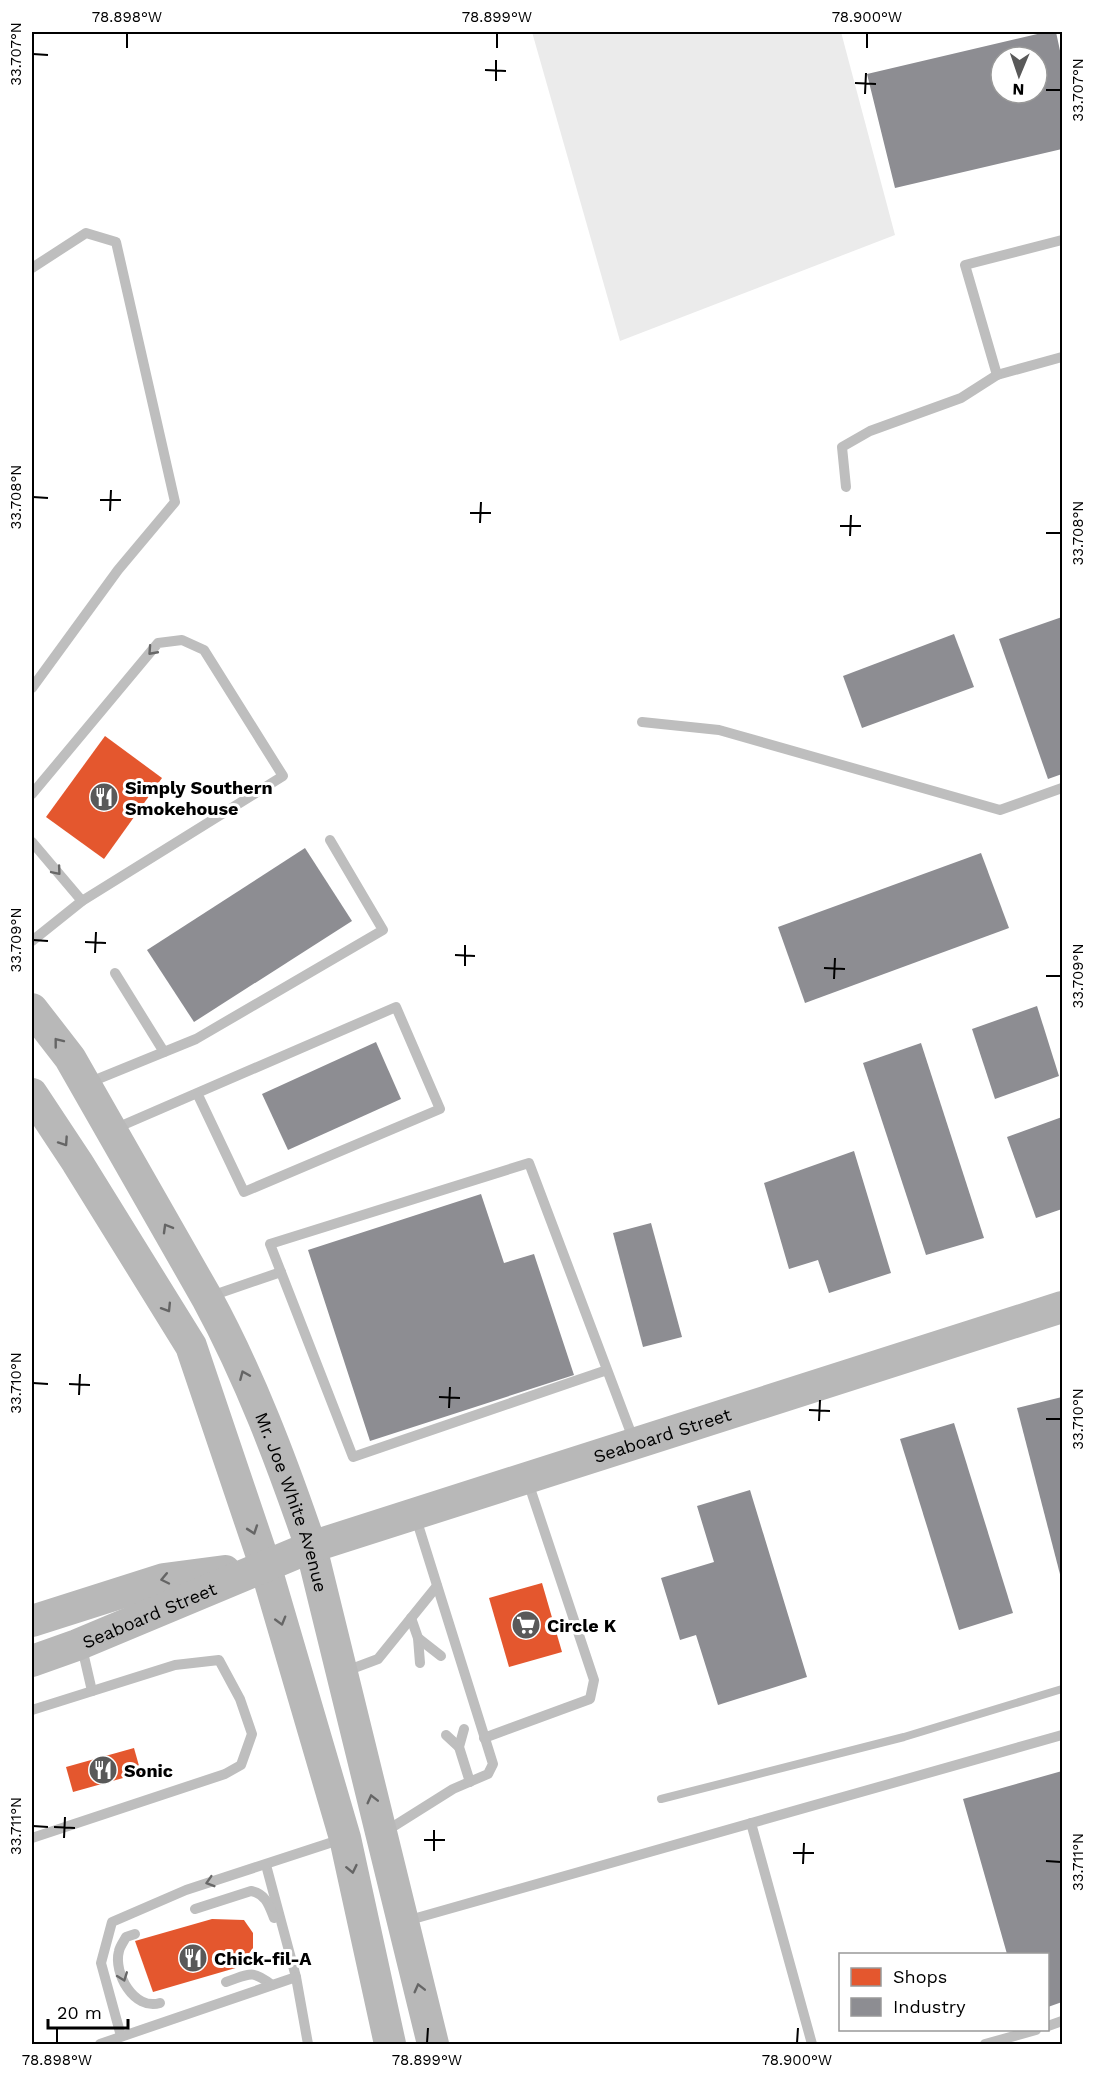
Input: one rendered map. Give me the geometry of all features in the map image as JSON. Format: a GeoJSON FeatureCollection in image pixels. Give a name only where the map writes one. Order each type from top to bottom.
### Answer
{"type":"FeatureCollection","features":[{"type":"Feature","properties":{"kind":"main road","name":"Mr. Joe White Avenue"},"geometry":{"type":"LineString","coordinates":[[32,1009],[70,1058],[227,1334],[283,1467],[311,1547],[340,1673],[433,2044]]}},
{"type":"Feature","properties":{"kind":"main road"},"geometry":{"type":"LineString","coordinates":[[32,1094],[191,1346],[265,1565],[345,1838],[390,2044]]}},
{"type":"Feature","properties":{"kind":"main road","name":"Seaboard Street"},"geometry":{"type":"LineString","coordinates":[[32,1661],[77,1645],[311,1547],[1062,1307]]}},
{"type":"Feature","properties":{"kind":"main road","name":"Seaboard Street"},"geometry":{"type":"LineString","coordinates":[[32,1621],[164,1579],[265,1565]]}},
{"type":"Feature","properties":{"kind":"lane"},"geometry":{"type":"LineString","coordinates":[[32,268],[86,233],[116,242],[175,502],[118,570],[32,688]]}},
{"type":"Feature","properties":{"kind":"lane"},"geometry":{"type":"LineString","coordinates":[[997,375],[965,266],[1062,240]]}},
{"type":"Feature","properties":{"kind":"lane"},"geometry":{"type":"LineString","coordinates":[[846,487],[842,447],[870,431],[961,398],[997,375],[1062,357]]}},
{"type":"Feature","properties":{"kind":"lane"},"geometry":{"type":"LineString","coordinates":[[32,794],[158,643],[182,640],[204,650],[283,776],[82,901],[32,941]]}},
{"type":"Feature","properties":{"kind":"lane"},"geometry":{"type":"LineString","coordinates":[[642,722],[719,730],[1000,810],[1062,788]]}},
{"type":"Feature","properties":{"kind":"lane"},"geometry":{"type":"LineString","coordinates":[[85,1085],[196,1039],[383,930],[330,840]]}},
{"type":"Feature","properties":{"kind":"lane"},"geometry":{"type":"LineString","coordinates":[[32,842],[82,901]]}},
{"type":"Feature","properties":{"kind":"lane"},"geometry":{"type":"LineString","coordinates":[[115,973],[164,1052]]}},
{"type":"Feature","properties":{"kind":"lane"},"geometry":{"type":"LineString","coordinates":[[111,1130],[396,1007],[440,1110],[244,1192],[197,1093]]}},
{"type":"Feature","properties":{"kind":"lane"},"geometry":{"type":"LineString","coordinates":[[607,1370],[353,1457],[270,1244],[529,1163],[635,1444]]}},
{"type":"Feature","properties":{"kind":"lane"},"geometry":{"type":"LineString","coordinates":[[207,1298],[281,1272]]}},
{"type":"Feature","properties":{"kind":"lane"},"geometry":{"type":"LineString","coordinates":[[484,1738],[590,1699],[594,1680],[527,1478]]}},
{"type":"Feature","properties":{"kind":"lane"},"geometry":{"type":"LineString","coordinates":[[381,1835],[453,1789],[488,1774],[493,1764],[415,1514]]}},
{"type":"Feature","properties":{"kind":"lane"},"geometry":{"type":"LineString","coordinates":[[340,1673],[378,1659],[437,1586]]}},
{"type":"Feature","properties":{"kind":"lane"},"geometry":{"type":"LineString","coordinates":[[411,1618],[418,1638],[420,1663]]}},
{"type":"Feature","properties":{"kind":"lane"},"geometry":{"type":"LineString","coordinates":[[418,1638],[441,1656]]}},
{"type":"Feature","properties":{"kind":"lane"},"geometry":{"type":"LineString","coordinates":[[77,1645],[83,1652],[92,1691]]}},
{"type":"Feature","properties":{"kind":"lane"},"geometry":{"type":"LineString","coordinates":[[32,1710],[175,1665],[219,1660],[240,1699],[252,1734],[241,1765],[225,1774],[32,1838]]}},
{"type":"Feature","properties":{"kind":"lane"},"geometry":{"type":"LineString","coordinates":[[459,1747],[464,1729]]}},
{"type":"Feature","properties":{"kind":"lane"},"geometry":{"type":"LineString","coordinates":[[446,1735],[459,1747],[470,1782]]}},
{"type":"Feature","properties":{"kind":"lane"},"geometry":{"type":"LineString","coordinates":[[402,1922],[1062,1735]]}},
{"type":"Feature","properties":{"kind":"lane"},"geometry":{"type":"LineString","coordinates":[[751,1823],[812,2044]]}},
{"type":"Feature","properties":{"kind":"lane"},"geometry":{"type":"LineString","coordinates":[[121,2036],[101,1963],[112,1922],[186,1890],[345,1838]]}},
{"type":"Feature","properties":{"kind":"lane"},"geometry":{"type":"LineString","coordinates":[[266,1865],[296,1977],[308,2044]]}},
{"type":"Feature","properties":{"kind":"lane"},"geometry":{"type":"LineString","coordinates":[[195,1909],[251,1891],[260,1893],[267,1901],[287,1945]]}},
{"type":"Feature","properties":{"kind":"lane"},"geometry":{"type":"LineString","coordinates":[[135,1934],[126,1937],[122,1944],[119,1950],[118,1965],[128,1988],[139,2001],[152,2006],[160,2003]]}},
{"type":"Feature","properties":{"kind":"lane"},"geometry":{"type":"LineString","coordinates":[[226,1982],[258,1974],[272,1985]]}},
{"type":"Feature","properties":{"kind":"lane"},"geometry":{"type":"LineString","coordinates":[[100,2044],[296,1977]]}},
{"type":"Feature","properties":{"kind":"lane"},"geometry":{"type":"LineString","coordinates":[[985,2044],[1031,2031]]}},
{"type":"Feature","properties":{"kind":"shaded area"},"geometry":{"type":"Polygon","coordinates":[[[532,32],[841,32],[895,235],[620,341],[532,32]]]}},
{"type":"Feature","properties":{"kind":"building: Shops","name":"Simply Southern Smokehouse"},"geometry":{"type":"Polygon","coordinates":[[[105,736],[162,778],[104,859],[46,817],[105,736]]]}},
{"type":"Feature","properties":{"kind":"building: Shops","name":"Circle K"},"geometry":{"type":"Polygon","coordinates":[[[542,1583],[562,1652],[509,1667],[489,1598],[542,1583]]]}},
{"type":"Feature","properties":{"kind":"building: Shops","name":"Sonic"},"geometry":{"type":"Polygon","coordinates":[[[134,1748],[141,1773],[73,1792],[66,1767],[134,1748]]]}},
{"type":"Feature","properties":{"kind":"building: Shops","name":"Chick-fil-A"},"geometry":{"type":"Polygon","coordinates":[[[212,1919],[244,1920],[253,1933],[253,1948],[239,1967],[153,1992],[135,1941],[212,1919]]]}},
{"type":"Feature","properties":{"kind":"building: Industry"},"geometry":{"type":"Polygon","coordinates":[[[1046,32],[1056,32],[1062,60],[1062,149],[895,188],[867,74],[989,45],[989,105],[1049,105],[1049,45],[991,45],[1046,32]]]}},
{"type":"Feature","properties":{"kind":"building: Industry"},"geometry":{"type":"Polygon","coordinates":[[[1062,617],[1062,774],[1048,779],[999,639],[1062,617]]]}},
{"type":"Feature","properties":{"kind":"building: Industry"},"geometry":{"type":"Polygon","coordinates":[[[954,634],[974,687],[862,728],[843,676],[954,634]]]}},
{"type":"Feature","properties":{"kind":"building: Industry"},"geometry":{"type":"Polygon","coordinates":[[[305,848],[352,921],[194,1022],[147,950],[305,848]]]}},
{"type":"Feature","properties":{"kind":"building: Industry"},"geometry":{"type":"Polygon","coordinates":[[[981,853],[1009,928],[805,1003],[778,927],[981,853]]]}},
{"type":"Feature","properties":{"kind":"building: Industry"},"geometry":{"type":"Polygon","coordinates":[[[1037,1006],[1059,1076],[995,1099],[972,1029],[1037,1006]]]}},
{"type":"Feature","properties":{"kind":"building: Industry"},"geometry":{"type":"Polygon","coordinates":[[[376,1042],[401,1099],[288,1150],[262,1094],[376,1042]]]}},
{"type":"Feature","properties":{"kind":"building: Industry"},"geometry":{"type":"Polygon","coordinates":[[[921,1043],[984,1238],[926,1255],[863,1063],[921,1043]]]}},
{"type":"Feature","properties":{"kind":"building: Industry"},"geometry":{"type":"Polygon","coordinates":[[[1062,1117],[1062,1209],[1036,1218],[1007,1137],[1062,1117]]]}},
{"type":"Feature","properties":{"kind":"building: Industry"},"geometry":{"type":"Polygon","coordinates":[[[854,1151],[891,1273],[829,1293],[818,1260],[789,1269],[764,1183],[854,1151]]]}},
{"type":"Feature","properties":{"kind":"building: Industry"},"geometry":{"type":"Polygon","coordinates":[[[481,1194],[504,1263],[534,1254],[574,1375],[370,1441],[308,1250],[481,1194]]]}},
{"type":"Feature","properties":{"kind":"building: Industry"},"geometry":{"type":"Polygon","coordinates":[[[651,1223],[682,1337],[643,1347],[613,1233],[651,1223]]]}},
{"type":"Feature","properties":{"kind":"building: Industry"},"geometry":{"type":"Polygon","coordinates":[[[1062,1397],[1062,1582],[1017,1408],[1062,1397]]]}},
{"type":"Feature","properties":{"kind":"building: Industry"},"geometry":{"type":"Polygon","coordinates":[[[954,1423],[1013,1613],[959,1630],[900,1439],[954,1423]]]}},
{"type":"Feature","properties":{"kind":"building: Industry"},"geometry":{"type":"Polygon","coordinates":[[[750,1490],[807,1677],[718,1705],[696,1635],[680,1640],[661,1578],[714,1562],[697,1506],[750,1490]]]}},
{"type":"Feature","properties":{"kind":"building: Industry"},"geometry":{"type":"Polygon","coordinates":[[[1062,1771],[1062,2002],[1049,2007],[1049,1953],[1007,1953],[963,1799],[1062,1771]]]}},
{"type":"Feature","properties":{"kind":"waterway"},"geometry":{"type":"LineString","coordinates":[[661,1799],[904,1737],[1062,1689]]}},
{"type":"Feature","properties":{"kind":"place","name":"Simply Southern Smokehouse"},"geometry":{"type":"Point","coordinates":[104,797]}},
{"type":"Feature","properties":{"kind":"place","name":"Circle K"},"geometry":{"type":"Point","coordinates":[526,1625]}},
{"type":"Feature","properties":{"kind":"place","name":"Sonic"},"geometry":{"type":"Point","coordinates":[103,1770]}},
{"type":"Feature","properties":{"kind":"place","name":"Chick-fil-A"},"geometry":{"type":"Point","coordinates":[193,1958]}}]}
